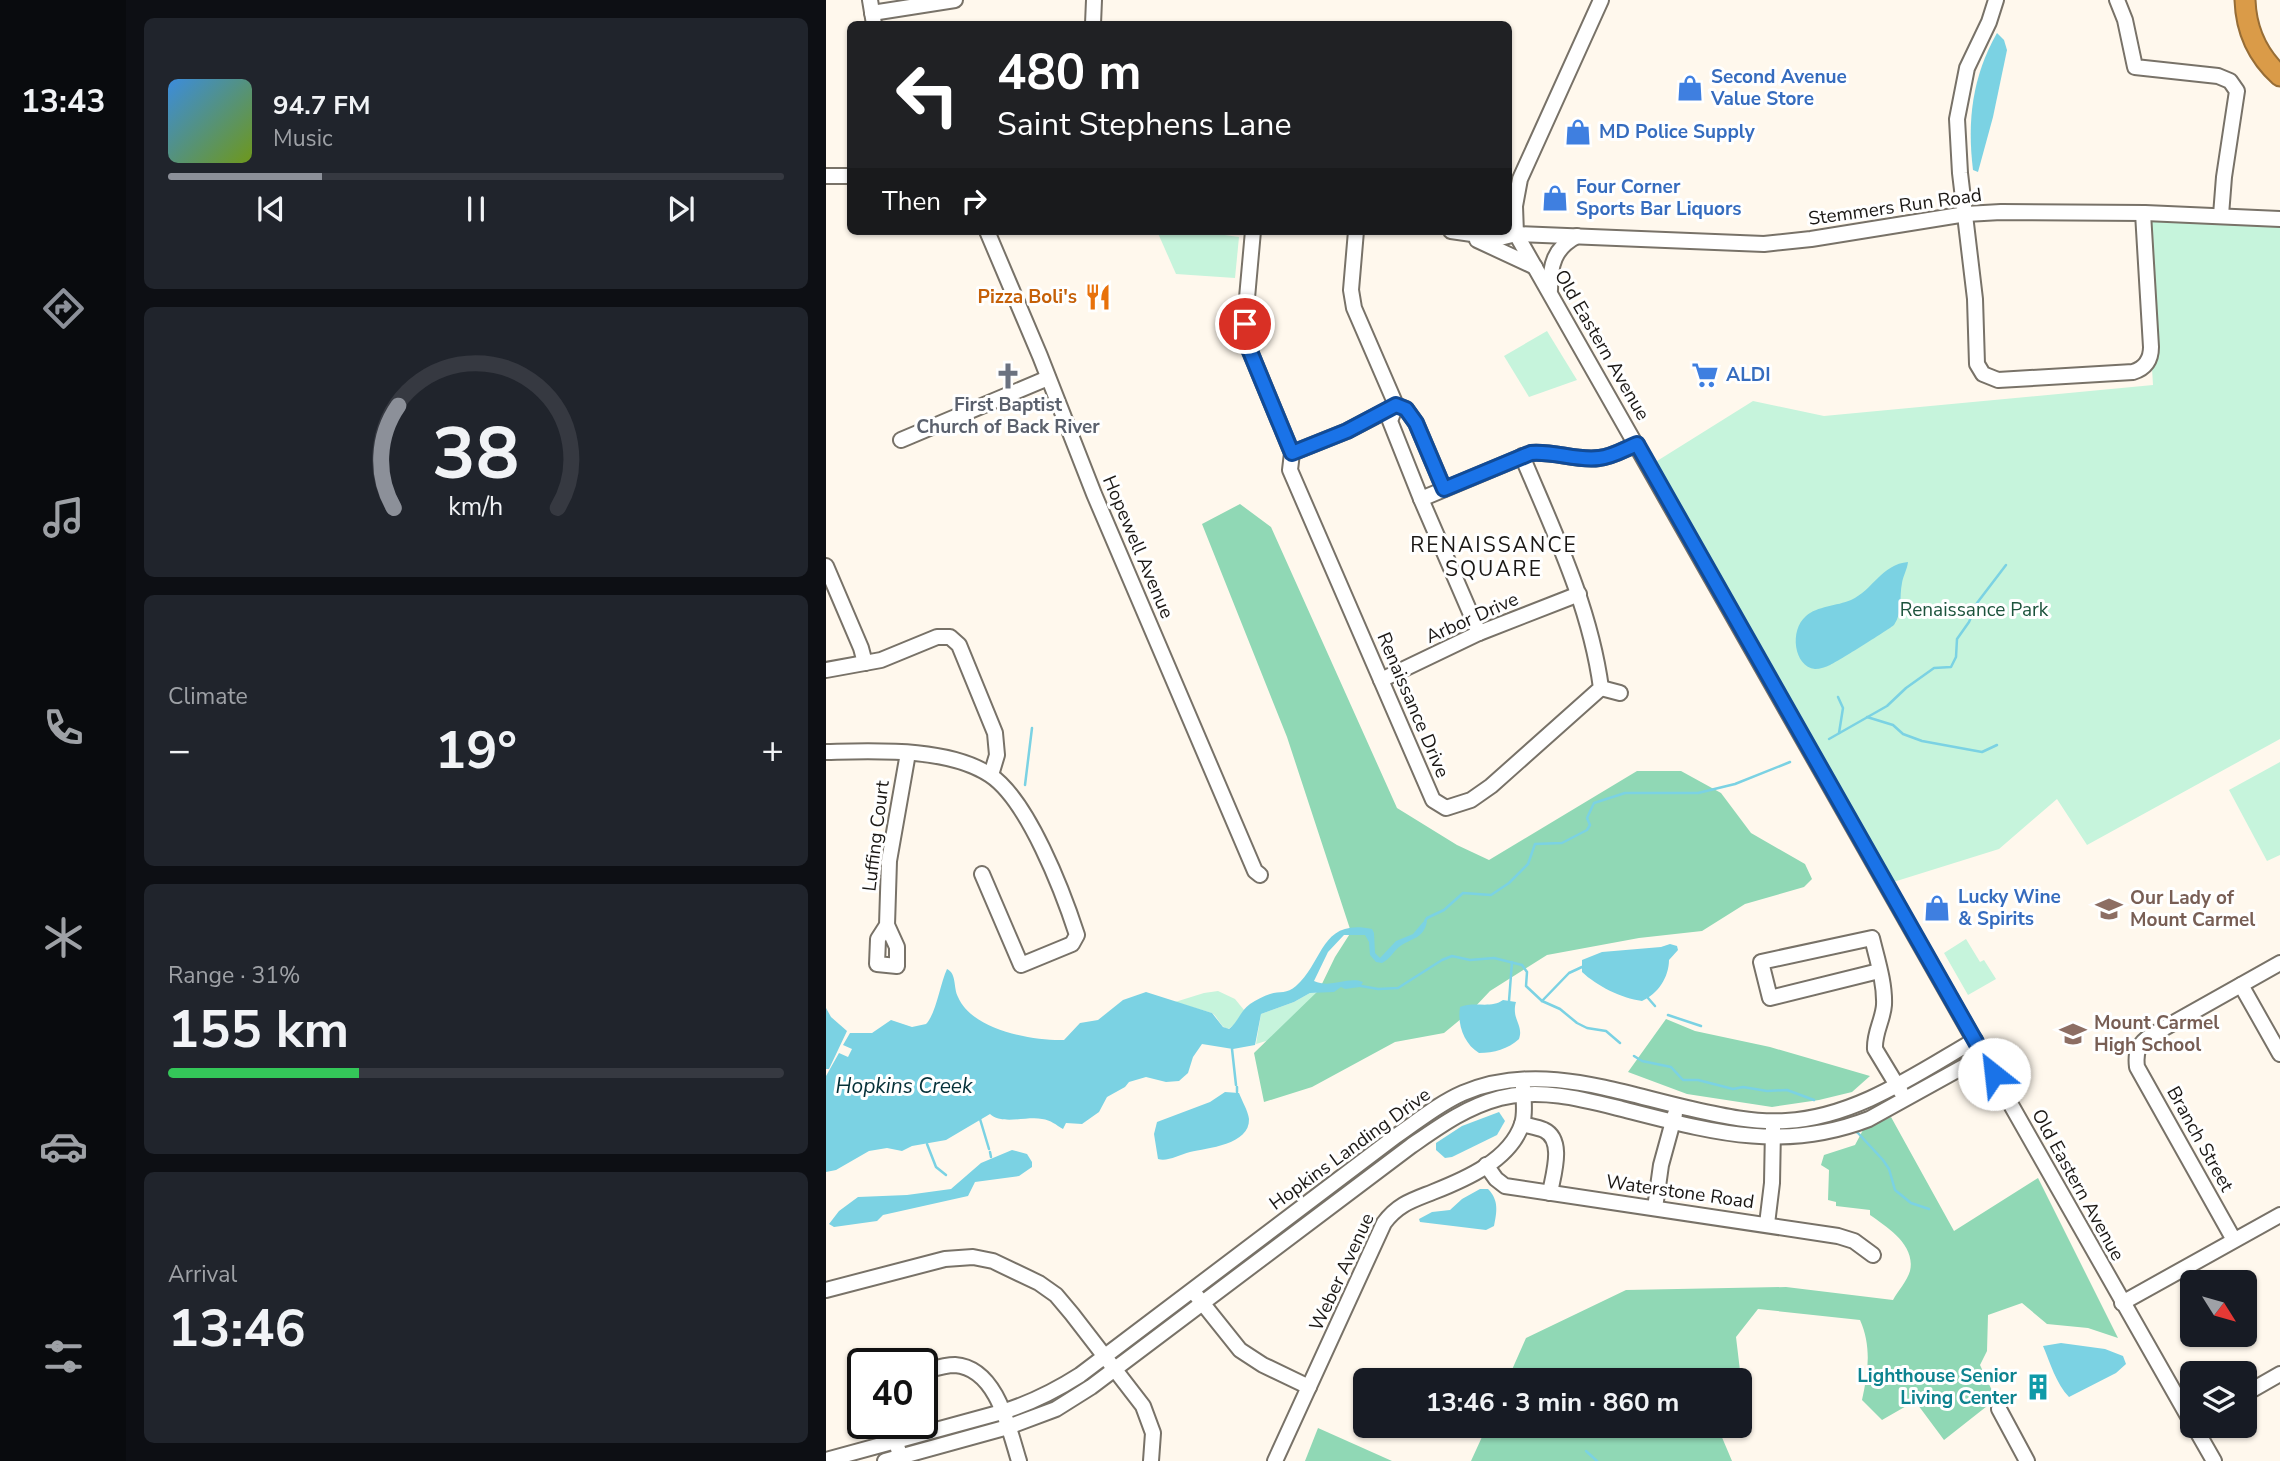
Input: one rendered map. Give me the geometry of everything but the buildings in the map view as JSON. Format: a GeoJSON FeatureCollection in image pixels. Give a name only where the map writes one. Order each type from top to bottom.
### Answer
{"type":"FeatureCollection","features":[{"type":"Feature","properties":{"kind":"highway"},"geometry":{"type":"LineString","coordinates":[[2245,0],[2252,36],[2267,63],[2280,76]]}},
{"type":"Feature","properties":{"kind":"street"},"geometry":{"type":"LineString","coordinates":[[872,12],[956,0]]}},
{"type":"Feature","properties":{"kind":"street"},"geometry":{"type":"LineString","coordinates":[[1093,21],[1094,0]]}},
{"type":"Feature","properties":{"kind":"street"},"geometry":{"type":"LineString","coordinates":[[1543,234],[1524,220],[1512,195],[1601,0]]}},
{"type":"Feature","properties":{"kind":"street"},"geometry":{"type":"LineString","coordinates":[[1996,0],[1989,22],[1967,68],[1959,104],[1958,141],[1975,299],[1977,364],[1983,374],[1998,380],[2133,372],[2143,367],[2149,359],[2151,346],[2143,213]]}},
{"type":"Feature","properties":{"kind":"street"},"geometry":{"type":"LineString","coordinates":[[2117,0],[2126,20],[2135,67],[2218,76],[2230,81],[2236,91],[2221,215]]}},
{"type":"Feature","properties":{"kind":"street"},"geometry":{"type":"LineString","coordinates":[[826,176],[847,176]]}},
{"type":"Feature","properties":{"kind":"street","name":"Old Eastern Avenue"},"geometry":{"type":"LineString","coordinates":[[1512,195],[1513,231],[1550,291],[2180,1403]]}},
{"type":"Feature","properties":{"kind":"street","name":"Stemmers Run Road"},"geometry":{"type":"LineString","coordinates":[[1513,231],[1764,244],[1966,214],[2035,211],[2280,219]]}},
{"type":"Feature","properties":{"kind":"street","name":"Hopewell Avenue"},"geometry":{"type":"LineString","coordinates":[[989,235],[1094,494],[1255,871],[1260,875]]}},
{"type":"Feature","properties":{"kind":"street","name":"Renaissance Drive"},"geometry":{"type":"LineString","coordinates":[[1252,235],[1246,309],[1247,344],[1292,453],[1290,470],[1433,800],[1446,808],[1471,800],[1491,786],[1601,688]]}},
{"type":"Feature","properties":{"kind":"street"},"geometry":{"type":"LineString","coordinates":[[1356,235],[1352,276],[1354,308],[1396,405],[1390,421],[1420,499],[1479,634]]}},
{"type":"Feature","properties":{"kind":"street"},"geometry":{"type":"LineString","coordinates":[[1466,235],[1535,267]]}},
{"type":"Feature","properties":{"kind":"street","name":"Stemmers Run Road"},"geometry":{"type":"LineString","coordinates":[[1482,235],[1500,238],[1506,235]]}},
{"type":"Feature","properties":{"kind":"street"},"geometry":{"type":"LineString","coordinates":[[1550,291],[1553,258],[1569,240],[1577,236]]}},
{"type":"Feature","properties":{"kind":"street"},"geometry":{"type":"LineString","coordinates":[[901,440],[1048,378]]}},
{"type":"Feature","properties":{"kind":"street"},"geometry":{"type":"LineString","coordinates":[[1292,453],[1347,431],[1396,405],[1406,409],[1416,423],[1444,489]]}},
{"type":"Feature","properties":{"kind":"street"},"geometry":{"type":"LineString","coordinates":[[1420,499],[1522,456],[1544,452],[1602,458],[1637,444]]}},
{"type":"Feature","properties":{"kind":"street"},"geometry":{"type":"LineString","coordinates":[[1522,456],[1579,594],[1598,662],[1601,688],[1620,693]]}},
{"type":"Feature","properties":{"kind":"street"},"geometry":{"type":"LineString","coordinates":[[826,566],[865,663]]}},
{"type":"Feature","properties":{"kind":"street","name":"Arbor Drive"},"geometry":{"type":"LineString","coordinates":[[1381,680],[1479,634],[1579,594]]}},
{"type":"Feature","properties":{"kind":"street"},"geometry":{"type":"LineString","coordinates":[[826,670],[902,653],[937,637],[950,637],[959,645],[995,733],[997,755],[991,775]]}},
{"type":"Feature","properties":{"kind":"street"},"geometry":{"type":"LineString","coordinates":[[826,752],[908,753],[958,762],[991,775],[1014,800],[1039,840],[1077,935],[1072,944],[1021,965],[982,874]]}},
{"type":"Feature","properties":{"kind":"street","name":"Luffing Court"},"geometry":{"type":"LineString","coordinates":[[887,925],[889,862],[908,753]]}},
{"type":"Feature","properties":{"kind":"street"},"geometry":{"type":"LineString","coordinates":[[1879,971],[1770,998],[1761,962],[1872,938],[1883,987],[1884,1008],[1874,1041],[1875,1049],[1906,1100]]}},
{"type":"Feature","properties":{"kind":"street"},"geometry":{"type":"LineString","coordinates":[[2280,963],[2241,985],[2280,1054]]}},
{"type":"Feature","properties":{"kind":"street","name":"Branch Street"},"geometry":{"type":"LineString","coordinates":[[2234,1240],[2137,1067],[2136,1056],[2138,1047],[2146,1039],[2241,985]]}},
{"type":"Feature","properties":{"kind":"street","name":"Hopkins Landing Drive"},"geometry":{"type":"LineString","coordinates":[[885,1461],[1051,1393],[1104,1357],[1438,1106],[1463,1093],[1491,1083],[1522,1078],[1551,1078],[1586,1083],[1742,1120],[1809,1119],[1839,1112],[1978,1046]]}},
{"type":"Feature","properties":{"kind":"street","name":"Hopkins Landing Drive"},"geometry":{"type":"LineString","coordinates":[[826,1460],[900,1454],[1008,1427],[1056,1409],[1091,1387],[1201,1302],[1452,1117],[1479,1104],[1523,1095],[1564,1096],[1729,1134],[1774,1137],[1806,1135],[1851,1126],[1906,1100],[1971,1063],[1978,1046]]}},
{"type":"Feature","properties":{"kind":"street"},"geometry":{"type":"LineString","coordinates":[[1522,1078],[1522,1124],[1544,1130],[1554,1141],[1556,1156],[1550,1193]]}},
{"type":"Feature","properties":{"kind":"street"},"geometry":{"type":"LineString","coordinates":[[1655,1208],[1661,1165],[1677,1105]]}},
{"type":"Feature","properties":{"kind":"street"},"geometry":{"type":"LineString","coordinates":[[1767,1224],[1773,1121]]}},
{"type":"Feature","properties":{"kind":"street","name":"Weber Avenue"},"geometry":{"type":"LineString","coordinates":[[1275,1461],[1366,1259],[1391,1214],[1408,1200],[1436,1191],[1486,1165],[1506,1151],[1522,1124]]}},
{"type":"Feature","properties":{"kind":"street","name":"Waterstone Road"},"geometry":{"type":"LineString","coordinates":[[1486,1165],[1496,1180],[1505,1186],[1838,1236],[1854,1241],[1873,1255]]}},
{"type":"Feature","properties":{"kind":"street"},"geometry":{"type":"LineString","coordinates":[[2122,1303],[2280,1215]]}},
{"type":"Feature","properties":{"kind":"street"},"geometry":{"type":"LineString","coordinates":[[826,1290],[946,1259],[973,1257],[993,1261],[1039,1283],[1056,1295],[1148,1414],[1153,1433],[1151,1461]]}},
{"type":"Feature","properties":{"kind":"street"},"geometry":{"type":"LineString","coordinates":[[1192,1289],[1240,1350],[1263,1365],[1309,1387]]}},
{"type":"Feature","properties":{"kind":"street"},"geometry":{"type":"LineString","coordinates":[[938,1368],[947,1366],[971,1370],[990,1387],[1008,1427],[1018,1461]]}},
{"type":"Feature","properties":{"kind":"street"},"geometry":{"type":"LineString","coordinates":[[2257,1387],[2280,1374]]}},
{"type":"Feature","properties":{"kind":"street"},"geometry":{"type":"LineString","coordinates":[[1999,1409],[2027,1461]]}},
{"type":"Feature","properties":{"kind":"street","name":"Old Eastern Avenue"},"geometry":{"type":"LineString","coordinates":[[2200,1438],[2214,1461]]}},
{"type":"Feature","properties":{"kind":"green space","name":"Renaissance Park"},"geometry":{"type":"Polygon","coordinates":[[[2143,213],[2280,220],[2280,739],[2087,845],[2057,799],[1999,849],[1887,884],[1649,466],[1753,401],[1824,416],[2153,385],[2143,213]]]}},
{"type":"Feature","properties":{"kind":"green space"},"geometry":{"type":"Polygon","coordinates":[[[1159,235],[1239,237],[1235,278],[1176,274],[1159,235]]]}},
{"type":"Feature","properties":{"kind":"green space"},"geometry":{"type":"Polygon","coordinates":[[[1547,331],[1577,380],[1529,397],[1504,356],[1547,331]]]}},
{"type":"Feature","properties":{"kind":"green space"},"geometry":{"type":"Polygon","coordinates":[[[1240,504],[1271,527],[1397,808],[1457,845],[1489,860],[1637,771],[1681,771],[1721,793],[1751,833],[1805,864],[1812,879],[1804,887],[1745,904],[1702,931],[1639,938],[1547,955],[1490,991],[1444,1033],[1395,1042],[1312,1087],[1264,1102],[1254,1053],[1319,990],[1351,932],[1287,737],[1202,524],[1240,504]]]}},
{"type":"Feature","properties":{"kind":"green space"},"geometry":{"type":"Polygon","coordinates":[[[2280,762],[2280,855],[2267,861],[2229,790],[2280,762]]]}},
{"type":"Feature","properties":{"kind":"green space"},"geometry":{"type":"Polygon","coordinates":[[[1966,939],[1980,962],[1984,960],[1996,979],[1968,995],[1944,953],[1966,939]]]}},
{"type":"Feature","properties":{"kind":"green space"},"geometry":{"type":"Polygon","coordinates":[[[1218,991],[1235,999],[1244,1010],[1228,1029],[1212,1013],[1175,1002],[1204,993],[1218,991]]]}},
{"type":"Feature","properties":{"kind":"green space"},"geometry":{"type":"Polygon","coordinates":[[[1310,993],[1326,993],[1276,1038],[1256,1044],[1261,1014],[1310,993]]]}},
{"type":"Feature","properties":{"kind":"green space"},"geometry":{"type":"Polygon","coordinates":[[[1666,1019],[1695,1031],[1770,1047],[1870,1076],[1852,1092],[1772,1107],[1687,1094],[1628,1072],[1666,1019]]]}},
{"type":"Feature","properties":{"kind":"green space"},"geometry":{"type":"Polygon","coordinates":[[[1891,1117],[1954,1231],[2038,1178],[2118,1338],[2088,1328],[2047,1324],[2022,1303],[1988,1315],[1987,1351],[1980,1365],[1996,1399],[1944,1440],[1915,1401],[1882,1420],[1862,1400],[1868,1360],[1860,1320],[1758,1309],[1736,1337],[1740,1368],[1513,1368],[1526,1338],[1626,1290],[1786,1287],[1893,1300],[1910,1271],[1909,1253],[1892,1231],[1870,1215],[1870,1210],[1836,1206],[1836,1202],[1828,1200],[1829,1170],[1821,1165],[1824,1155],[1855,1145],[1863,1130],[1891,1117]]]}},
{"type":"Feature","properties":{"kind":"green space"},"geometry":{"type":"Polygon","coordinates":[[[1318,1428],[1392,1461],[1305,1461],[1318,1428]]]}},
{"type":"Feature","properties":{"kind":"green space"},"geometry":{"type":"Polygon","coordinates":[[[1482,1438],[1722,1438],[1732,1461],[1471,1461],[1482,1438]]]}},
{"type":"Feature","properties":{"kind":"water"},"geometry":{"type":"Polygon","coordinates":[[[1997,33],[2004,40],[2007,50],[1978,172],[1973,170],[1971,152],[1973,100],[1982,66],[1997,33]]]}},
{"type":"Feature","properties":{"kind":"water"},"geometry":{"type":"Polygon","coordinates":[[[1908,562],[1902,583],[1899,615],[1894,625],[1827,666],[1815,669],[1802,662],[1796,647],[1796,638],[1797,630],[1806,616],[1859,596],[1891,567],[1908,562]]]}},
{"type":"Feature","properties":{"kind":"water","name":"Hopkins Creek"},"geometry":{"type":"Polygon","coordinates":[[[1427,921],[1420,935],[1399,947],[1382,963],[1376,962],[1370,955],[1369,942],[1365,935],[1344,935],[1328,952],[1314,981],[1327,984],[1351,980],[1363,982],[1360,987],[1341,987],[1334,992],[1310,993],[1261,1014],[1255,1045],[1233,1049],[1202,1044],[1193,1057],[1188,1073],[1179,1081],[1166,1082],[1146,1077],[1129,1082],[1107,1097],[1099,1112],[1082,1124],[1066,1123],[1063,1129],[1036,1118],[1001,1119],[990,1114],[946,1140],[912,1146],[902,1151],[887,1148],[869,1151],[836,1170],[826,1172],[826,1076],[839,1053],[848,1057],[852,1049],[843,1045],[850,1033],[872,1033],[891,1020],[912,1027],[926,1024],[933,1013],[947,969],[954,977],[958,997],[965,1008],[989,1025],[1020,1036],[1064,1040],[1080,1023],[1098,1020],[1123,1000],[1146,992],[1212,1013],[1223,1027],[1229,1029],[1250,1004],[1268,995],[1293,989],[1305,976],[1325,944],[1342,930],[1355,927],[1372,929],[1375,953],[1380,958],[1396,941],[1413,934],[1427,921]]]}},
{"type":"Feature","properties":{"kind":"water"},"geometry":{"type":"Polygon","coordinates":[[[1670,944],[1677,946],[1678,950],[1669,960],[1665,979],[1653,994],[1642,1001],[1610,991],[1582,972],[1582,960],[1602,952],[1670,944]]]}},
{"type":"Feature","properties":{"kind":"water"},"geometry":{"type":"Polygon","coordinates":[[[1503,1000],[1516,1002],[1519,1039],[1500,1050],[1479,1053],[1469,1044],[1463,1033],[1460,1007],[1493,1004],[1503,1000]]]}},
{"type":"Feature","properties":{"kind":"water","name":"Hopkins Creek"},"geometry":{"type":"Polygon","coordinates":[[[826,1008],[831,1017],[847,1031],[829,1069],[826,1069],[826,1008]]]}},
{"type":"Feature","properties":{"kind":"water"},"geometry":{"type":"Polygon","coordinates":[[[1225,1092],[1239,1093],[1246,1109],[1249,1119],[1243,1135],[1216,1147],[1169,1159],[1158,1159],[1154,1134],[1157,1122],[1210,1102],[1225,1092]]]}},
{"type":"Feature","properties":{"kind":"water"},"geometry":{"type":"Polygon","coordinates":[[[1499,1112],[1505,1121],[1497,1135],[1452,1157],[1445,1158],[1436,1150],[1436,1143],[1462,1126],[1499,1112]]]}},
{"type":"Feature","properties":{"kind":"water"},"geometry":{"type":"Polygon","coordinates":[[[1012,1150],[1027,1154],[1032,1162],[1032,1167],[1019,1176],[975,1182],[968,1196],[883,1215],[877,1221],[834,1227],[829,1224],[839,1211],[858,1197],[907,1195],[951,1189],[981,1163],[1012,1150]]]}},
{"type":"Feature","properties":{"kind":"water"},"geometry":{"type":"Polygon","coordinates":[[[1480,1189],[1488,1189],[1496,1202],[1494,1226],[1486,1230],[1420,1222],[1419,1219],[1432,1212],[1450,1210],[1462,1199],[1480,1189]]]}},
{"type":"Feature","properties":{"kind":"water"},"geometry":{"type":"Polygon","coordinates":[[[2061,1343],[2105,1349],[2123,1356],[2126,1364],[2116,1373],[2069,1397],[2057,1379],[2043,1346],[2061,1343]]]}},
{"type":"Feature","properties":{"kind":"waterway"},"geometry":{"type":"LineString","coordinates":[[1829,739],[1887,706],[1934,668],[1951,667],[1956,657],[1957,639],[1969,622],[1977,603],[2006,565]]}},
{"type":"Feature","properties":{"kind":"waterway"},"geometry":{"type":"LineString","coordinates":[[1838,697],[1843,708],[1839,733]]}},
{"type":"Feature","properties":{"kind":"waterway"},"geometry":{"type":"LineString","coordinates":[[1867,717],[1893,725],[1903,734],[1922,741],[1982,752],[1997,745]]}},
{"type":"Feature","properties":{"kind":"waterway"},"geometry":{"type":"LineString","coordinates":[[1025,785],[1032,728]]}},
{"type":"Feature","properties":{"kind":"waterway","name":"Hopkins Creek"},"geometry":{"type":"LineString","coordinates":[[1425,921],[1444,910],[1463,893],[1491,895],[1509,883],[1528,864],[1535,844],[1562,843],[1587,830],[1590,825],[1587,818],[1594,803],[1625,793],[1698,793],[1735,784],[1790,762]]}},
{"type":"Feature","properties":{"kind":"waterway","name":"Hopkins Creek"},"geometry":{"type":"LineString","coordinates":[[1361,986],[1398,988],[1452,956],[1470,960],[1494,958],[1522,965],[1527,972],[1526,986],[1542,1001],[1560,1009],[1587,1028],[1606,1031],[1620,1043]]}},
{"type":"Feature","properties":{"kind":"waterway"},"geometry":{"type":"LineString","coordinates":[[1509,1001],[1512,962]]}},
{"type":"Feature","properties":{"kind":"waterway","name":"Hopkins Creek"},"geometry":{"type":"LineString","coordinates":[[1542,1001],[1569,973],[1582,967]]}},
{"type":"Feature","properties":{"kind":"waterway"},"geometry":{"type":"LineString","coordinates":[[1648,998],[1655,1006]]}},
{"type":"Feature","properties":{"kind":"waterway"},"geometry":{"type":"LineString","coordinates":[[1668,1015],[1701,1026]]}},
{"type":"Feature","properties":{"kind":"waterway"},"geometry":{"type":"LineString","coordinates":[[1232,1049],[1236,1085]]}},
{"type":"Feature","properties":{"kind":"waterway","name":"Hopkins Creek"},"geometry":{"type":"LineString","coordinates":[[1634,1056],[1642,1061],[1671,1067],[1683,1080],[1698,1080],[1733,1089],[1743,1087],[1767,1091],[1787,1090],[1814,1100]]}},
{"type":"Feature","properties":{"kind":"waterway"},"geometry":{"type":"LineString","coordinates":[[1237,1087],[1237,1092]]}},
{"type":"Feature","properties":{"kind":"waterway"},"geometry":{"type":"LineString","coordinates":[[980,1119],[989,1149]]}},
{"type":"Feature","properties":{"kind":"waterway"},"geometry":{"type":"LineString","coordinates":[[1852,1130],[1883,1160],[1889,1169],[1895,1190],[1911,1203],[1929,1209]]}},
{"type":"Feature","properties":{"kind":"waterway"},"geometry":{"type":"LineString","coordinates":[[927,1144],[936,1167],[946,1175]]}},
{"type":"Feature","properties":{"kind":"waterway"},"geometry":{"type":"LineString","coordinates":[[990,1152],[991,1157]]}},
{"type":"Feature","properties":{"kind":"waterway"},"geometry":{"type":"LineString","coordinates":[[1586,1451],[1597,1461]]}},
{"type":"Feature","properties":{"kind":"place","name":"Second Avenue Value Store"},"geometry":{"type":"Point","coordinates":[1690,88]}},
{"type":"Feature","properties":{"kind":"place","name":"MD Police Supply"},"geometry":{"type":"Point","coordinates":[1578,132]}},
{"type":"Feature","properties":{"kind":"place","name":"Four Corner Sports Bar Liquors"},"geometry":{"type":"Point","coordinates":[1555,198]}},
{"type":"Feature","properties":{"kind":"place","name":"Pizza Boli's"},"geometry":{"type":"Point","coordinates":[1098,297]}},
{"type":"Feature","properties":{"kind":"place","name":"ALDI"},"geometry":{"type":"Point","coordinates":[1705,375]}},
{"type":"Feature","properties":{"kind":"place","name":"First Baptist Church of Back River"},"geometry":{"type":"Point","coordinates":[1008,376]}},
{"type":"Feature","properties":{"kind":"place","name":"Lucky Wine & Spirits"},"geometry":{"type":"Point","coordinates":[1937,908]}},
{"type":"Feature","properties":{"kind":"place","name":"Our Lady of Mount Carmel"},"geometry":{"type":"Point","coordinates":[2109,909]}},
{"type":"Feature","properties":{"kind":"place","name":"Mount Carmel High School"},"geometry":{"type":"Point","coordinates":[2073,1034]}},
{"type":"Feature","properties":{"kind":"place","name":"Lighthouse Senior Living Center"},"geometry":{"type":"Point","coordinates":[2038,1387]}},
{"type":"Feature","properties":{"kind":"district","name":"RENAISSANCE SQUARE"},"geometry":{"type":"Point","coordinates":[1494,557]}},
{"type":"Feature","properties":{"kind":"route"},"geometry":{"type":"LineString","coordinates":[[1245,324],[1247,344],[1292,453],[1384,414],[1396,405],[1411,414],[1444,489],[1531,453],[1602,458],[1637,444],[1994,1074]]}}]}
